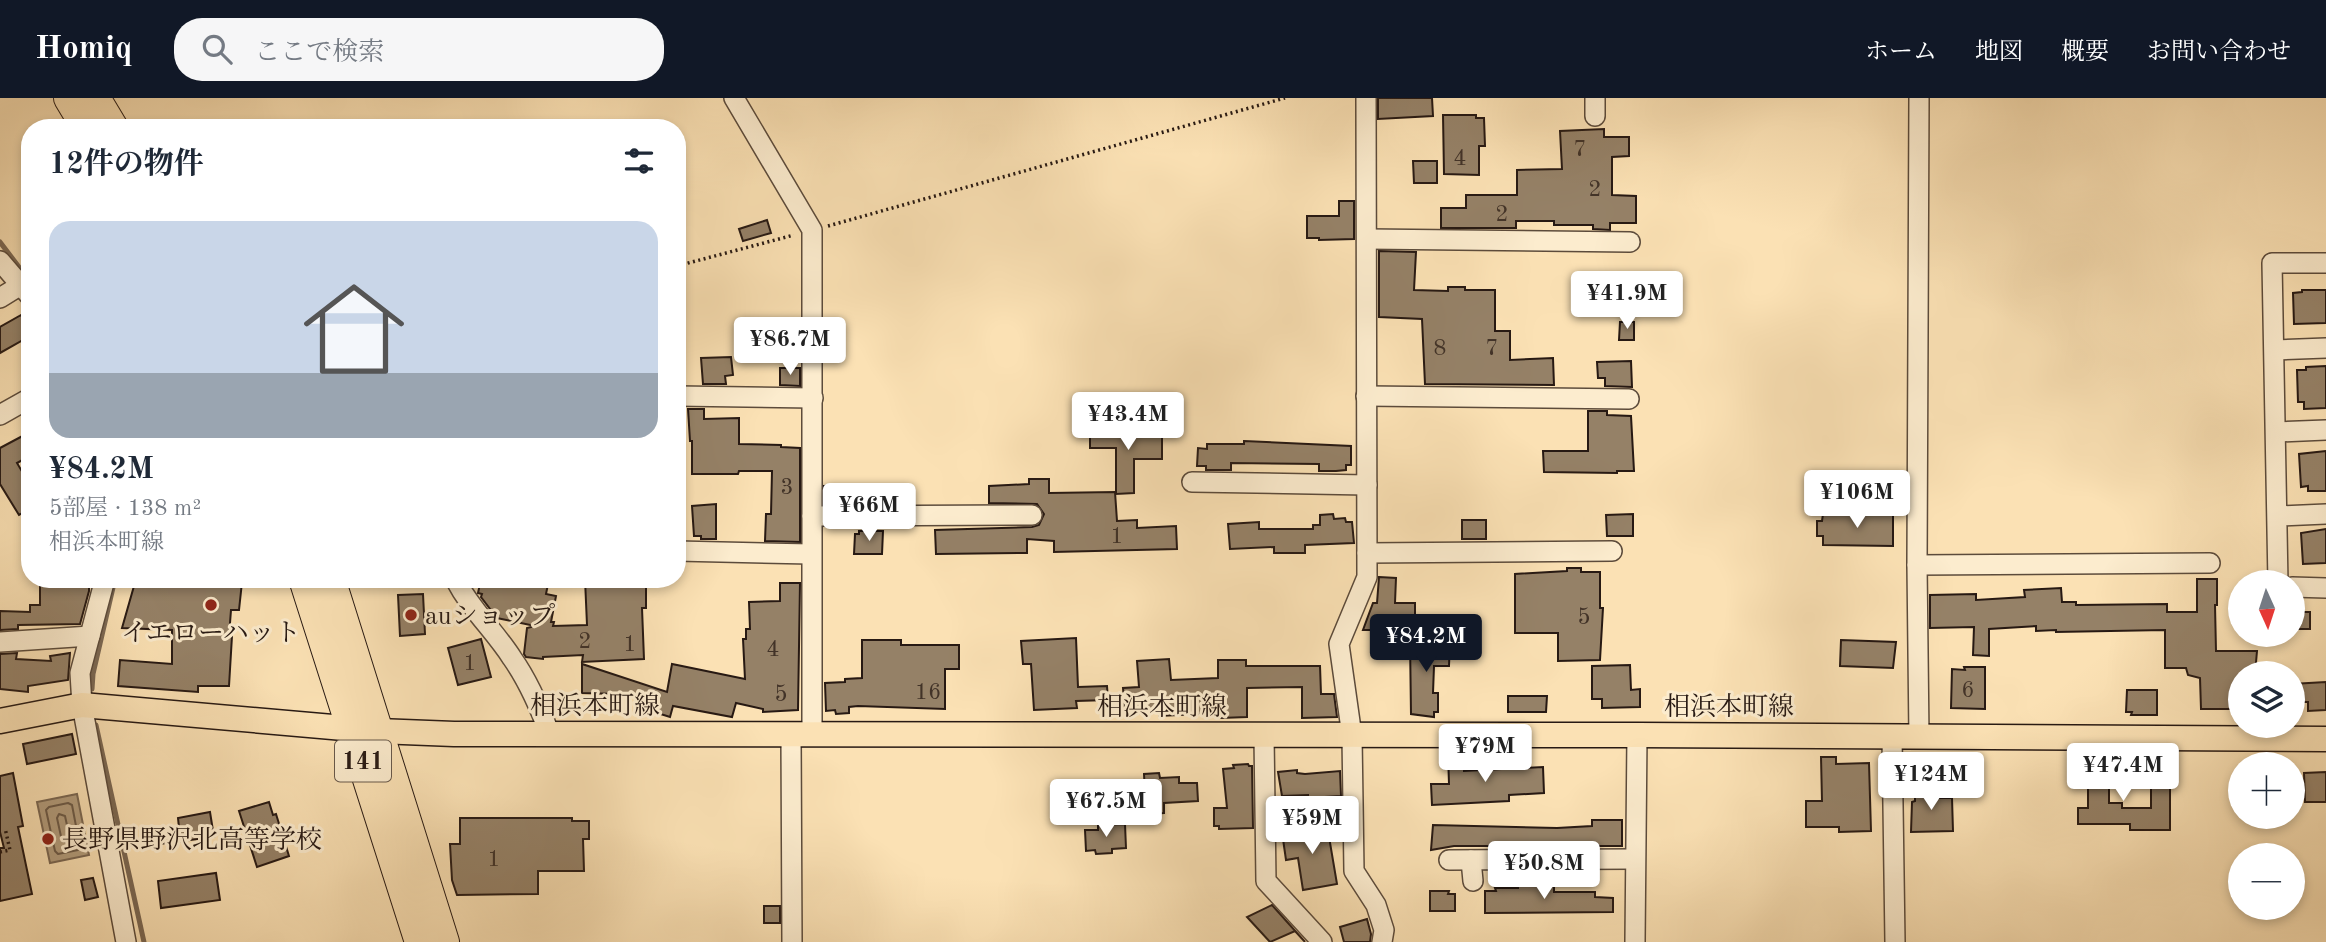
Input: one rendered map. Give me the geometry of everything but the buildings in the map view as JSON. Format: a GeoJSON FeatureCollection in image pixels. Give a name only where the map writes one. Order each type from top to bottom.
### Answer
{"type":"FeatureCollection","features":[{"type":"Feature","properties":{"kind":"highway"},"geometry":{"type":"LineString","coordinates":[[69,98],[82,119]]}},
{"type":"Feature","properties":{"kind":"highway"},"geometry":{"type":"LineString","coordinates":[[95,98],[108,119]]}},
{"type":"Feature","properties":{"kind":"highway","name":"141"},"geometry":{"type":"LineString","coordinates":[[308,588],[365,730],[444,942]]}},
{"type":"Feature","properties":{"kind":"highway","name":"141"},"geometry":{"type":"LineString","coordinates":[[332,588],[365,730],[420,942]]}},
{"type":"Feature","properties":{"kind":"main road","name":"相浜本町線"},"geometry":{"type":"LineString","coordinates":[[0,721],[82,705],[365,730],[550,735],[1637,735],[2326,739]]}},
{"type":"Feature","properties":{"kind":"street"},"geometry":{"type":"LineString","coordinates":[[734,98],[812,230],[811,554],[792,942]]}},
{"type":"Feature","properties":{"kind":"street"},"geometry":{"type":"LineString","coordinates":[[1366,98],[1367,578],[1339,644],[1352,736],[1354,871],[1376,905],[1384,930],[1382,942]]}},
{"type":"Feature","properties":{"kind":"street"},"geometry":{"type":"LineString","coordinates":[[1919,98],[1919,738]]}},
{"type":"Feature","properties":{"kind":"street"},"geometry":{"type":"LineString","coordinates":[[1367,239],[1630,242]]}},
{"type":"Feature","properties":{"kind":"street"},"geometry":{"type":"LineString","coordinates":[[0,261],[21,286]]}},
{"type":"Feature","properties":{"kind":"street"},"geometry":{"type":"LineString","coordinates":[[2278,570],[2272,263],[2326,263]]}},
{"type":"Feature","properties":{"kind":"street"},"geometry":{"type":"LineString","coordinates":[[0,298],[21,292]]}},
{"type":"Feature","properties":{"kind":"street"},"geometry":{"type":"LineString","coordinates":[[2275,351],[2326,348]]}},
{"type":"Feature","properties":{"kind":"street"},"geometry":{"type":"LineString","coordinates":[[686,396],[813,398]]}},
{"type":"Feature","properties":{"kind":"street"},"geometry":{"type":"LineString","coordinates":[[1366,396],[1629,399]]}},
{"type":"Feature","properties":{"kind":"street"},"geometry":{"type":"LineString","coordinates":[[0,415],[21,403]]}},
{"type":"Feature","properties":{"kind":"street"},"geometry":{"type":"LineString","coordinates":[[2277,432],[2326,430]]}},
{"type":"Feature","properties":{"kind":"street"},"geometry":{"type":"LineString","coordinates":[[1192,482],[1367,485]]}},
{"type":"Feature","properties":{"kind":"street"},"geometry":{"type":"LineString","coordinates":[[2278,516],[2326,514]]}},
{"type":"Feature","properties":{"kind":"street"},"geometry":{"type":"LineString","coordinates":[[811,516],[1032,515]]}},
{"type":"Feature","properties":{"kind":"street"},"geometry":{"type":"LineString","coordinates":[[686,551],[811,554]]}},
{"type":"Feature","properties":{"kind":"street"},"geometry":{"type":"LineString","coordinates":[[1367,553],[1612,551]]}},
{"type":"Feature","properties":{"kind":"street"},"geometry":{"type":"LineString","coordinates":[[1917,565],[2210,564]]}},
{"type":"Feature","properties":{"kind":"street"},"geometry":{"type":"LineString","coordinates":[[2305,587],[2326,588]]}},
{"type":"Feature","properties":{"kind":"street"},"geometry":{"type":"LineString","coordinates":[[103,588],[80,673],[82,705],[127,942]]}},
{"type":"Feature","properties":{"kind":"street"},"geometry":{"type":"LineString","coordinates":[[460,588],[467,602],[512,657],[534,694],[550,735]]}},
{"type":"Feature","properties":{"kind":"street"},"geometry":{"type":"LineString","coordinates":[[0,642],[90,636]]}},
{"type":"Feature","properties":{"kind":"street"},"geometry":{"type":"LineString","coordinates":[[1635,942],[1637,735]]}},
{"type":"Feature","properties":{"kind":"street"},"geometry":{"type":"LineString","coordinates":[[1264,736],[1266,881],[1322,942]]}},
{"type":"Feature","properties":{"kind":"street"},"geometry":{"type":"LineString","coordinates":[[1892,737],[1895,942]]}},
{"type":"Feature","properties":{"kind":"street"},"geometry":{"type":"LineString","coordinates":[[1448,860],[1635,859]]}},
{"type":"Feature","properties":{"kind":"street"},"geometry":{"type":"LineString","coordinates":[[1471,860],[1473,881]]}},
{"type":"Feature","properties":{"kind":"path"},"geometry":{"type":"LineString","coordinates":[[686,264],[1285,98]]}},
{"type":"Feature","properties":{"kind":"path"},"geometry":{"type":"LineString","coordinates":[[0,852],[10,850],[5,828]]}},
{"type":"Feature","properties":{"kind":"water"},"geometry":{"type":"Polygon","coordinates":[[[77,794],[89,855],[50,863],[37,802],[77,794]]]}},
{"type":"Feature","properties":{"kind":"waterway"},"geometry":{"type":"LineString","coordinates":[[0,242],[21,270]]}},
{"type":"Feature","properties":{"kind":"waterway"},"geometry":{"type":"LineString","coordinates":[[92,689],[113,588]]}},
{"type":"Feature","properties":{"kind":"waterway"},"geometry":{"type":"LineString","coordinates":[[96,725],[144,942]]}},
{"type":"Feature","properties":{"kind":"place","name":"イエローハット"},"geometry":{"type":"Point","coordinates":[211,605]}},
{"type":"Feature","properties":{"kind":"place","name":"auショップ"},"geometry":{"type":"Point","coordinates":[411,615]}},
{"type":"Feature","properties":{"kind":"place","name":"長野県野沢北高等学校"},"geometry":{"type":"Point","coordinates":[48,839]}}]}
